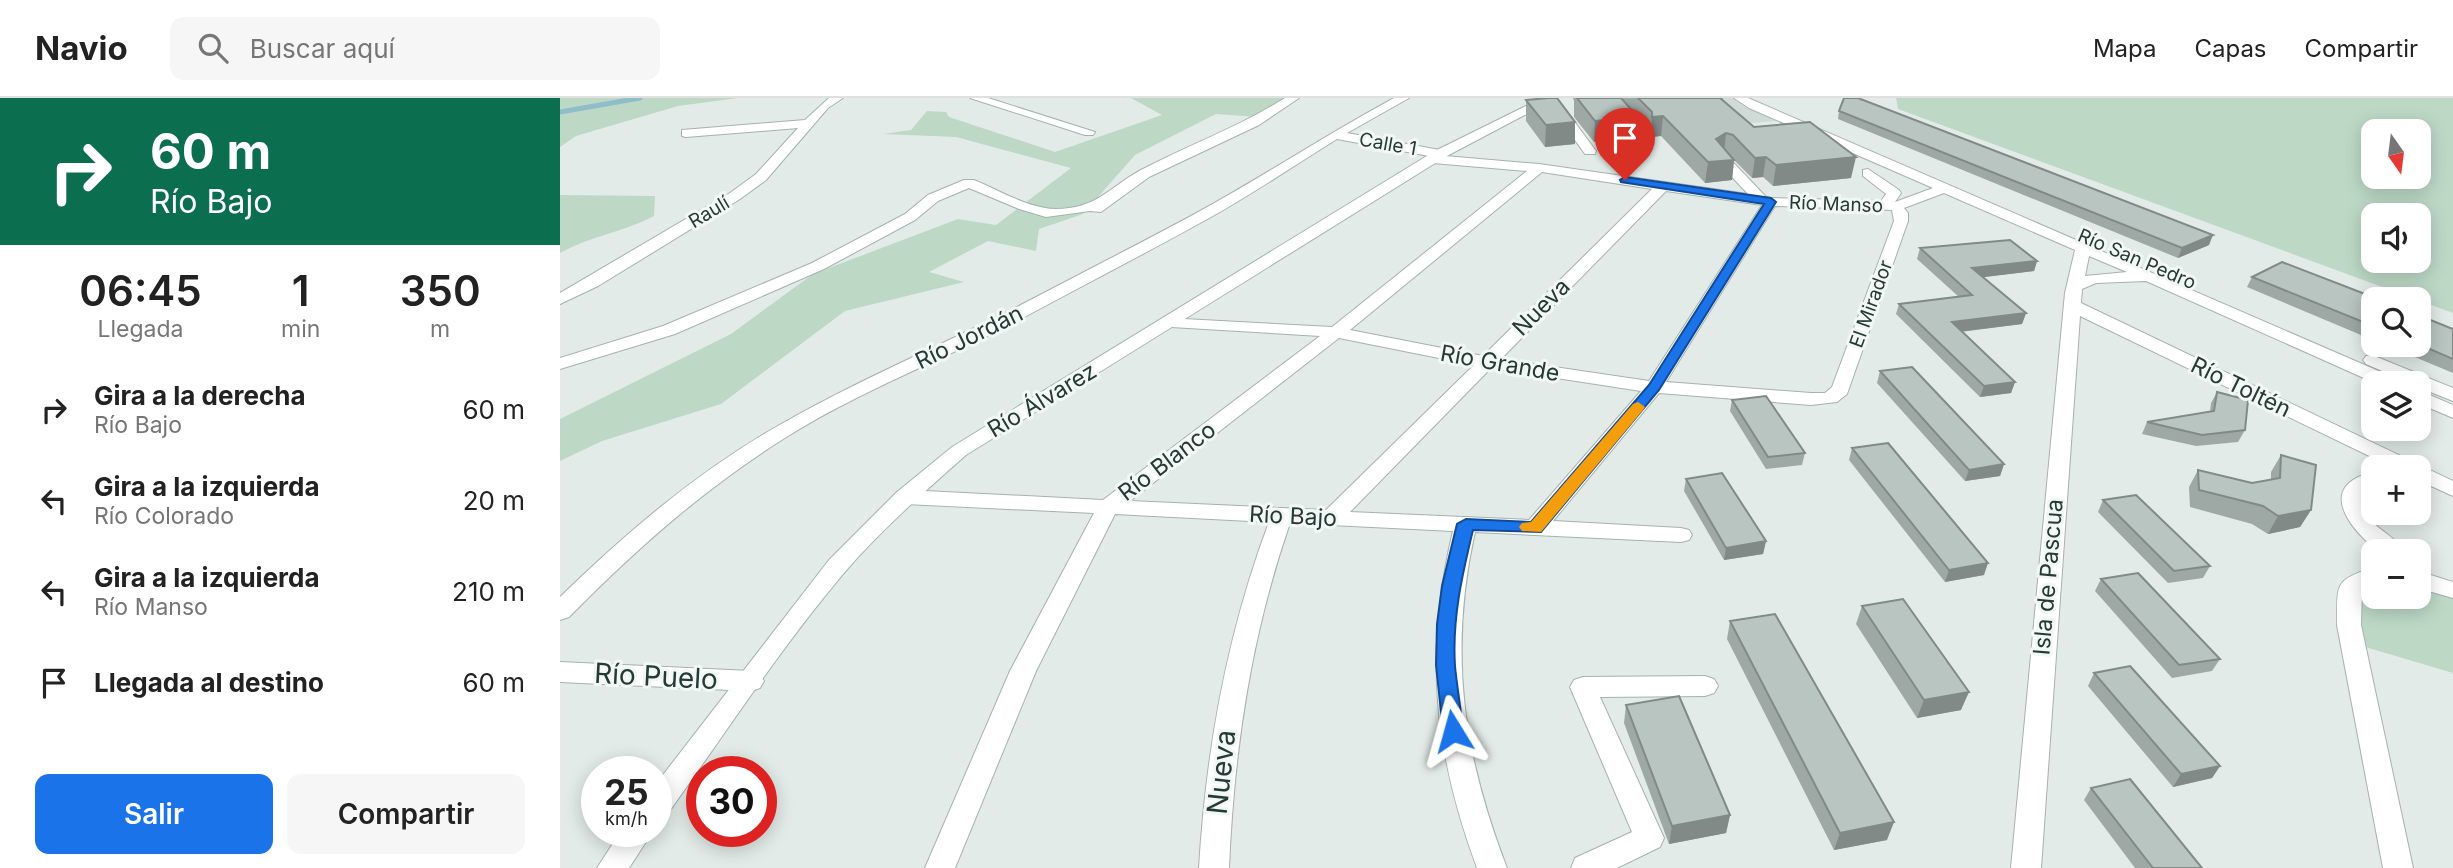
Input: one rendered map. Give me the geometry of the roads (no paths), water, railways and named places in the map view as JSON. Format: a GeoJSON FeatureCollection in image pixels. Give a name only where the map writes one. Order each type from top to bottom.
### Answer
{"type":"FeatureCollection","features":[{"type":"Feature","properties":{"kind":"street","name":"Raulí"},"geometry":{"type":"LineString","coordinates":[[560,299],[592,283],[735,196],[761,177],[824,106],[837,98]]}},
{"type":"Feature","properties":{"kind":"street"},"geometry":{"type":"LineString","coordinates":[[976,98],[1090,132]]}},
{"type":"Feature","properties":{"kind":"street"},"geometry":{"type":"LineString","coordinates":[[1088,214],[1144,174],[1255,122],[1293,98]]}},
{"type":"Feature","properties":{"kind":"street","name":"Río Jordán"},"geometry":{"type":"LineString","coordinates":[[560,611],[622,550],[661,517],[701,486],[781,432],[822,409],[1007,319],[1195,219],[1335,135],[1403,98]]}},
{"type":"Feature","properties":{"kind":"street"},"geometry":{"type":"LineString","coordinates":[[1550,98],[1591,151]]}},
{"type":"Feature","properties":{"kind":"street","name":"Río Álvarez"},"geometry":{"type":"LineString","coordinates":[[672,786],[807,601],[870,530],[959,451],[1436,156],[1531,103],[1550,98]]}},
{"type":"Feature","properties":{"kind":"street"},"geometry":{"type":"LineString","coordinates":[[1609,98],[1644,136]]}},
{"type":"Feature","properties":{"kind":"street","name":"Río San Pedro"},"geometry":{"type":"LineString","coordinates":[[1740,98],[1753,106],[2083,248],[2453,395]]}},
{"type":"Feature","properties":{"kind":"street"},"geometry":{"type":"LineString","coordinates":[[685,133],[809,123]]}},
{"type":"Feature","properties":{"kind":"street","name":"Río San Pedro"},"geometry":{"type":"LineString","coordinates":[[1818,134],[1836,132],[2364,371]]}},
{"type":"Feature","properties":{"kind":"street","name":"Calle 1"},"geometry":{"type":"LineString","coordinates":[[1335,135],[1436,156]]}},
{"type":"Feature","properties":{"kind":"street","name":"Río Manso"},"geometry":{"type":"LineString","coordinates":[[1436,156],[1766,201],[1891,205],[1946,188]]}},
{"type":"Feature","properties":{"kind":"street"},"geometry":{"type":"LineString","coordinates":[[1535,528],[1654,387],[1766,201],[1723,160]]}},
{"type":"Feature","properties":{"kind":"street","name":"Río Blanco"},"geometry":{"type":"LineString","coordinates":[[940,868],[1023,671],[1108,507],[1336,332],[1539,168]]}},
{"type":"Feature","properties":{"kind":"street","name":"El Mirador"},"geometry":{"type":"LineString","coordinates":[[1830,398],[1840,390],[1901,222],[1900,213],[1891,205],[1894,193],[1868,173]]}},
{"type":"Feature","properties":{"kind":"street"},"geometry":{"type":"LineString","coordinates":[[560,364],[669,330],[818,267],[910,216],[933,198],[969,183],[998,193],[1030,209],[1056,213],[1107,203]]}},
{"type":"Feature","properties":{"kind":"street","name":"Nueva"},"geometry":{"type":"LineString","coordinates":[[1331,518],[1663,186]]}},
{"type":"Feature","properties":{"kind":"street","name":"Isla de Pascua"},"geometry":{"type":"LineString","coordinates":[[2026,868],[2053,514],[2075,296],[2083,248]]}},
{"type":"Feature","properties":{"kind":"street"},"geometry":{"type":"LineString","coordinates":[[2075,296],[2093,278],[2109,276],[2170,281]]}},
{"type":"Feature","properties":{"kind":"street","name":"Río Toltén"},"geometry":{"type":"LineString","coordinates":[[2075,296],[2385,455]]}},
{"type":"Feature","properties":{"kind":"street","name":"Río Grande"},"geometry":{"type":"LineString","coordinates":[[1171,321],[1336,332],[1486,362],[1654,387],[1811,399],[1830,398]]}},
{"type":"Feature","properties":{"kind":"street"},"geometry":{"type":"LineString","coordinates":[[2431,402],[2453,412]]}},
{"type":"Feature","properties":{"kind":"street"},"geometry":{"type":"LineString","coordinates":[[2361,484],[2354,492],[2353,509],[2361,523]]}},
{"type":"Feature","properties":{"kind":"street","name":"Río Bajo"},"geometry":{"type":"LineString","coordinates":[[905,497],[1681,536]]}},
{"type":"Feature","properties":{"kind":"street","name":"Nueva"},"geometry":{"type":"LineString","coordinates":[[1214,868],[1220,769],[1230,696],[1253,597],[1282,515]]}},
{"type":"Feature","properties":{"kind":"street"},"geometry":{"type":"LineString","coordinates":[[1466,524],[1451,586],[1446,624],[1449,709],[1468,800],[1492,868]]}},
{"type":"Feature","properties":{"kind":"street"},"geometry":{"type":"LineString","coordinates":[[2362,525],[2378,539]]}},
{"type":"Feature","properties":{"kind":"street"},"geometry":{"type":"LineString","coordinates":[[2361,581],[2350,586],[2349,625],[2398,868]]}},
{"type":"Feature","properties":{"kind":"street","name":"Río Puelo"},"geometry":{"type":"LineString","coordinates":[[560,672],[751,681]]}},
{"type":"Feature","properties":{"kind":"street"},"geometry":{"type":"LineString","coordinates":[[1586,868],[1649,838],[1583,687],[1705,686]]}},
{"type":"Feature","properties":{"kind":"street"},"geometry":{"type":"LineString","coordinates":[[612,868],[627,847]]}},
{"type":"Feature","properties":{"kind":"waterway"},"geometry":{"type":"LineString","coordinates":[[560,112],[640,98]]}}]}
